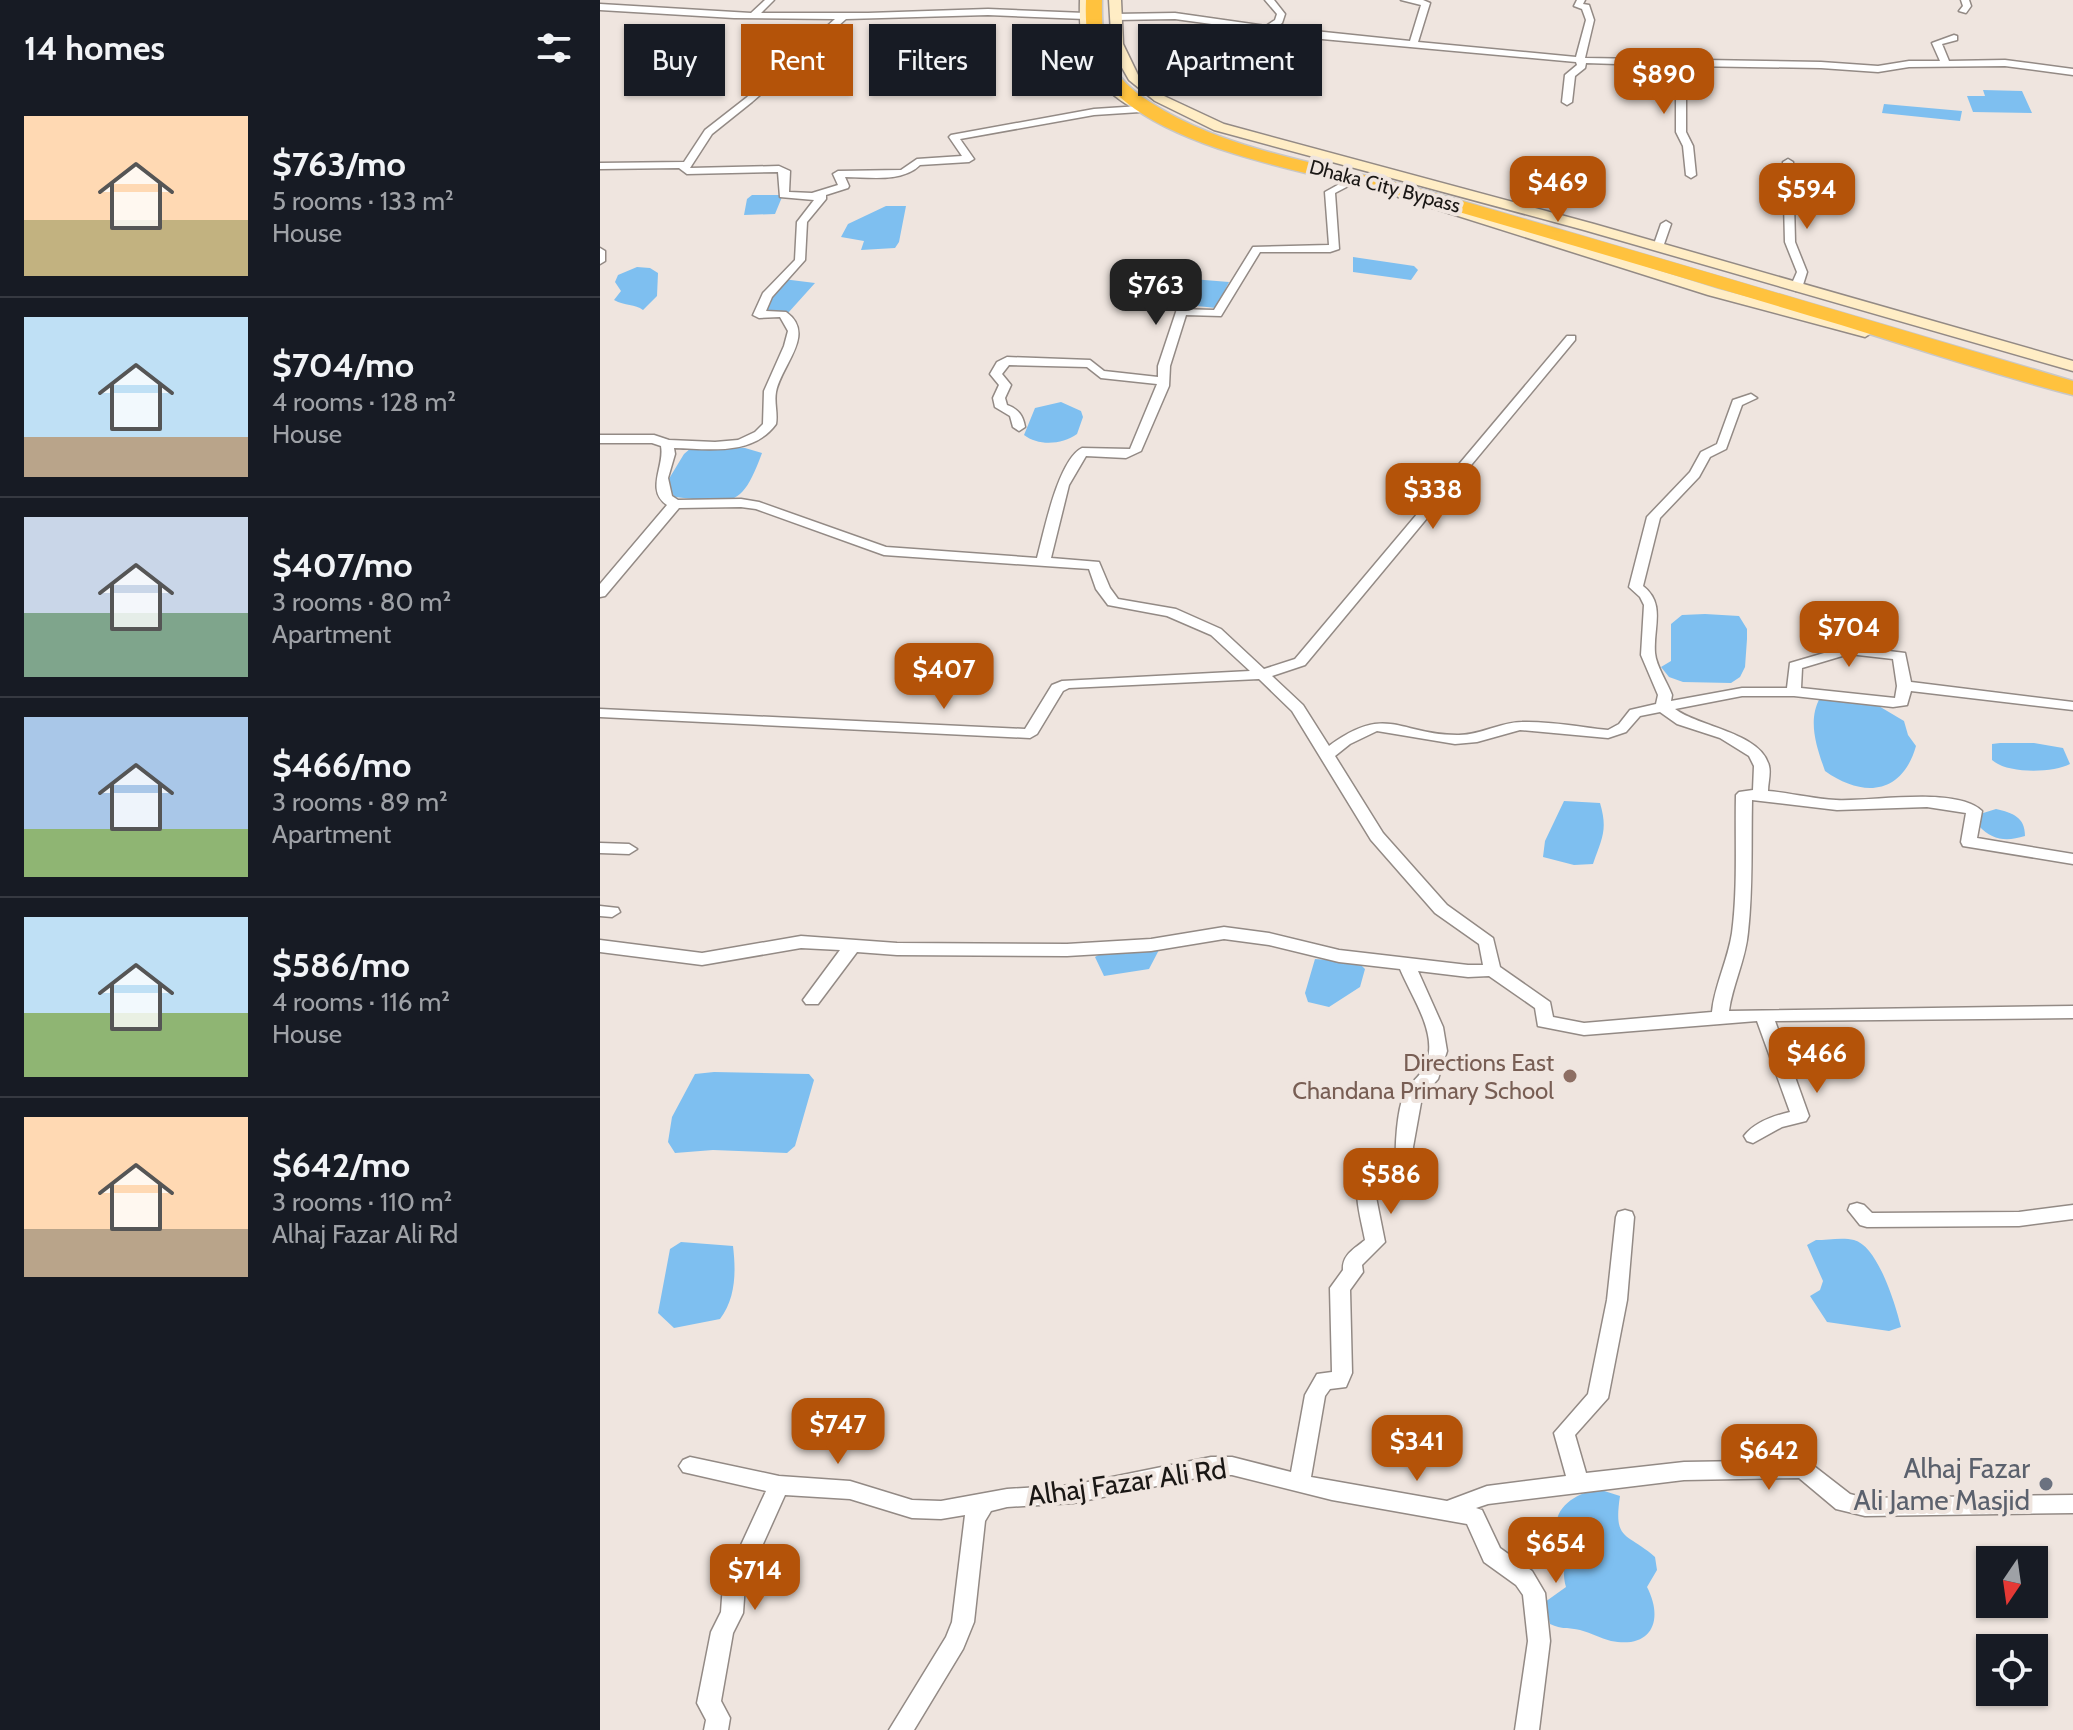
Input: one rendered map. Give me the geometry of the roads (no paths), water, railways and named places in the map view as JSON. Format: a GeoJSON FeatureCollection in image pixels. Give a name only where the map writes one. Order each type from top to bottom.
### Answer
{"type":"FeatureCollection","features":[{"type":"Feature","properties":{"kind":"highway","name":"Dhaka City Bypass"},"geometry":{"type":"LineString","coordinates":[[1089,5],[1094,46],[1102,67],[1128,94],[1176,124],[1251,149],[1513,221],[2073,390]]}},
{"type":"Feature","properties":{"kind":"highway","name":"Dhaka City Bypass"},"geometry":{"type":"LineString","coordinates":[[1109,8],[1104,46],[1112,65],[1130,87],[1156,105],[1211,130],[1539,217],[2073,376]]}},
{"type":"Feature","properties":{"kind":"main road"},"geometry":{"type":"LineString","coordinates":[[1115,0],[1109,8],[1117,47],[1133,75],[1155,95],[1193,116],[1277,145],[1658,247],[2073,366]]}},
{"type":"Feature","properties":{"kind":"main road"},"geometry":{"type":"LineString","coordinates":[[1089,5],[1085,46],[1095,69],[1113,89],[1140,109],[1196,136],[1352,180],[1713,292],[1844,325],[2073,390]]}},
{"type":"Feature","properties":{"kind":"street"},"geometry":{"type":"LineString","coordinates":[[755,14],[770,0]]}},
{"type":"Feature","properties":{"kind":"street"},"geometry":{"type":"LineString","coordinates":[[1269,0],[1281,14],[1275,24]]}},
{"type":"Feature","properties":{"kind":"street"},"geometry":{"type":"LineString","coordinates":[[1405,0],[1426,3],[1414,42]]}},
{"type":"Feature","properties":{"kind":"street"},"geometry":{"type":"LineString","coordinates":[[1567,102],[1570,75],[1582,66],[1580,60],[1590,20],[1586,7],[1578,6],[1581,0]]}},
{"type":"Feature","properties":{"kind":"street"},"geometry":{"type":"LineString","coordinates":[[1963,11],[1967,6],[1965,0]]}},
{"type":"Feature","properties":{"kind":"street"},"geometry":{"type":"LineString","coordinates":[[600,7],[755,14],[922,16],[1089,5]]}},
{"type":"Feature","properties":{"kind":"street"},"geometry":{"type":"LineString","coordinates":[[1109,8],[1238,24]]}},
{"type":"Feature","properties":{"kind":"street"},"geometry":{"type":"LineString","coordinates":[[600,166],[687,165],[715,126],[844,16]]}},
{"type":"Feature","properties":{"kind":"street"},"geometry":{"type":"LineString","coordinates":[[1322,36],[1414,42],[1580,60],[1878,69],[2005,63],[2073,72]]}},
{"type":"Feature","properties":{"kind":"street"},"geometry":{"type":"LineString","coordinates":[[1946,64],[1937,43],[1954,38]]}},
{"type":"Feature","properties":{"kind":"street"},"geometry":{"type":"LineString","coordinates":[[1683,64],[1674,95],[1681,96],[1681,132],[1688,146],[1691,175]]}},
{"type":"Feature","properties":{"kind":"street"},"geometry":{"type":"LineString","coordinates":[[682,165],[687,171],[779,169],[785,171],[784,195],[816,195],[844,186],[838,174],[901,173],[917,162],[969,159],[954,137],[1094,112],[1140,109]]}},
{"type":"Feature","properties":{"kind":"street"},"geometry":{"type":"LineString","coordinates":[[1788,162],[1790,242],[1802,272],[1796,288]]}},
{"type":"Feature","properties":{"kind":"street"},"geometry":{"type":"LineString","coordinates":[[1043,562],[1063,485],[1082,452],[1126,454],[1135,451],[1164,381],[1164,366],[1181,311],[1217,314],[1257,249],[1335,247],[1330,192],[1352,180]]}},
{"type":"Feature","properties":{"kind":"street"},"geometry":{"type":"LineString","coordinates":[[600,439],[654,439],[667,444],[749,441],[762,433],[774,414],[769,397],[771,386],[776,368],[794,335],[794,327],[782,314],[759,315],[762,302],[799,261],[804,236],[801,224],[822,197],[816,195]]}},
{"type":"Feature","properties":{"kind":"street"},"geometry":{"type":"LineString","coordinates":[[1658,247],[1661,231],[1666,224]]}},
{"type":"Feature","properties":{"kind":"street"},"geometry":{"type":"LineString","coordinates":[[600,251],[600,261]]}},
{"type":"Feature","properties":{"kind":"street"},"geometry":{"type":"LineString","coordinates":[[600,713],[1030,734],[1057,688],[1067,684],[1261,675],[1300,662],[1571,338]]}},
{"type":"Feature","properties":{"kind":"street"},"geometry":{"type":"LineString","coordinates":[[1019,427],[1017,416],[1001,407],[999,398],[1005,385],[996,374],[1001,364],[1007,361],[1090,364],[1101,374],[1164,381]]}},
{"type":"Feature","properties":{"kind":"street"},"geometry":{"type":"LineString","coordinates":[[1663,707],[1665,695],[1648,655],[1651,605],[1646,595],[1636,587],[1654,517],[1695,474],[1705,455],[1722,446],[1737,403],[1751,398]]}},
{"type":"Feature","properties":{"kind":"street"},"geometry":{"type":"LineString","coordinates":[[667,444],[669,454],[662,478],[666,498],[675,504],[741,503],[759,506],[884,551],[1094,565],[1103,589],[1113,602],[1171,612],[1216,632],[1298,708],[1377,836],[1441,909],[1487,942],[1492,970]]}},
{"type":"Feature","properties":{"kind":"street"},"geometry":{"type":"LineString","coordinates":[[600,593],[675,504]]}},
{"type":"Feature","properties":{"kind":"street"},"geometry":{"type":"LineString","coordinates":[[1326,755],[1345,741],[1374,727],[1455,740],[1477,738],[1520,726],[1608,734],[1627,725],[1635,713],[1742,692],[1794,692],[1902,702],[1904,686],[1900,656],[1848,650],[1827,654],[1795,666],[1794,692]]}},
{"type":"Feature","properties":{"kind":"street"},"geometry":{"type":"LineString","coordinates":[[1904,686],[2073,706]]}},
{"type":"Feature","properties":{"kind":"street"},"geometry":{"type":"LineString","coordinates":[[1663,707],[1682,721],[1725,735],[1755,753],[1762,766],[1760,794]]}},
{"type":"Feature","properties":{"kind":"street"},"geometry":{"type":"LineString","coordinates":[[1720,1018],[1722,997],[1737,955],[1740,933],[1744,795],[1760,794],[1801,802],[1841,805],[1901,803],[1964,806],[1974,811],[1969,842],[2073,859]]}},
{"type":"Feature","properties":{"kind":"street"},"geometry":{"type":"LineString","coordinates":[[600,848],[629,849]]}},
{"type":"Feature","properties":{"kind":"street"},"geometry":{"type":"LineString","coordinates":[[600,946],[702,959],[801,942],[851,948],[1067,950],[1151,945],[1224,933],[1269,939],[1339,956],[1468,971],[1492,970],[1544,1006],[1544,1022],[1584,1029],[1764,1015],[2073,1012]]}},
{"type":"Feature","properties":{"kind":"street"},"geometry":{"type":"LineString","coordinates":[[812,1000],[851,948]]}},
{"type":"Feature","properties":{"kind":"street"},"geometry":{"type":"LineString","coordinates":[[1299,1484],[1315,1395],[1324,1380],[1339,1381],[1342,1373],[1340,1288],[1353,1272],[1352,1262],[1375,1242],[1366,1192],[1368,1176],[1406,1168],[1404,1147],[1413,1095],[1429,1079],[1438,1051],[1434,1027],[1406,963]]}},
{"type":"Feature","properties":{"kind":"street"},"geometry":{"type":"LineString","coordinates":[[1753,1136],[1776,1122],[1800,1116],[1764,1015]]}},
{"type":"Feature","properties":{"kind":"street"},"geometry":{"type":"LineString","coordinates":[[1857,1210],[1867,1220],[1981,1216],[2019,1219],[2073,1212]]}},
{"type":"Feature","properties":{"kind":"street"},"geometry":{"type":"LineString","coordinates":[[1579,1484],[1564,1433],[1598,1398],[1617,1300],[1625,1217]]}},
{"type":"Feature","properties":{"kind":"street","name":"Alhaj Fazar Ali Rd"},"geometry":{"type":"LineString","coordinates":[[690,1466],[779,1485],[850,1490],[912,1509],[941,1510],[1007,1498],[1073,1494],[1211,1466],[1251,1470],[1299,1484],[1447,1510]]}},
{"type":"Feature","properties":{"kind":"street"},"geometry":{"type":"LineString","coordinates":[[1447,1510],[1487,1495],[1684,1471],[1803,1469],[1844,1502],[1865,1507],[2073,1504]]}},
{"type":"Feature","properties":{"kind":"street"},"geometry":{"type":"LineString","coordinates":[[716,1730],[718,1718],[709,1703],[722,1632],[732,1613],[734,1584],[779,1485]]}},
{"type":"Feature","properties":{"kind":"street"},"geometry":{"type":"LineString","coordinates":[[901,1730],[955,1642],[963,1622],[974,1519],[984,1503]]}},
{"type":"Feature","properties":{"kind":"street"},"geometry":{"type":"LineString","coordinates":[[1447,1510],[1474,1517],[1492,1555],[1524,1578],[1534,1593],[1539,1641],[1527,1730]]}},
{"type":"Feature","properties":{"kind":"water"},"geometry":{"type":"Polygon","coordinates":[[[1983,90],[2022,91],[2032,113],[1973,112],[1967,96],[1985,96],[1983,90]]]}},
{"type":"Feature","properties":{"kind":"water"},"geometry":{"type":"Polygon","coordinates":[[[1884,104],[1962,111],[1960,121],[1882,113],[1884,104]]]}},
{"type":"Feature","properties":{"kind":"water"},"geometry":{"type":"Polygon","coordinates":[[[752,195],[782,197],[775,214],[744,215],[747,199],[752,195]]]}},
{"type":"Feature","properties":{"kind":"water"},"geometry":{"type":"Polygon","coordinates":[[[886,206],[906,206],[895,248],[861,250],[864,241],[841,237],[848,224],[886,206]]]}},
{"type":"Feature","properties":{"kind":"water"},"geometry":{"type":"Polygon","coordinates":[[[1353,257],[1414,266],[1418,270],[1411,280],[1353,272],[1353,257]]]}},
{"type":"Feature","properties":{"kind":"water"},"geometry":{"type":"Polygon","coordinates":[[[1183,260],[1165,304],[1136,302],[1151,266],[1183,260]]]}},
{"type":"Feature","properties":{"kind":"water"},"geometry":{"type":"Polygon","coordinates":[[[637,267],[650,268],[658,273],[657,296],[643,310],[614,300],[621,291],[615,282],[618,275],[637,267]]]}},
{"type":"Feature","properties":{"kind":"water"},"geometry":{"type":"Polygon","coordinates":[[[783,279],[815,283],[788,313],[765,313],[765,303],[783,279]]]}},
{"type":"Feature","properties":{"kind":"water"},"geometry":{"type":"Polygon","coordinates":[[[1192,279],[1229,282],[1216,308],[1178,304],[1192,279]]]}},
{"type":"Feature","properties":{"kind":"water"},"geometry":{"type":"Polygon","coordinates":[[[1061,402],[1081,411],[1083,417],[1077,434],[1050,443],[1024,435],[1035,408],[1061,402]]]}},
{"type":"Feature","properties":{"kind":"water"},"geometry":{"type":"Polygon","coordinates":[[[716,446],[762,453],[755,472],[741,494],[722,501],[675,497],[668,490],[667,482],[684,454],[691,448],[716,446]]]}},
{"type":"Feature","properties":{"kind":"water"},"geometry":{"type":"Polygon","coordinates":[[[1682,615],[1739,616],[1747,629],[1745,667],[1740,677],[1731,683],[1683,682],[1669,677],[1661,667],[1671,661],[1671,624],[1682,615]]]}},
{"type":"Feature","properties":{"kind":"water"},"geometry":{"type":"Polygon","coordinates":[[[1820,698],[1877,705],[1904,721],[1908,735],[1916,746],[1901,774],[1891,783],[1867,788],[1839,780],[1825,771],[1816,744],[1814,725],[1820,698]]]}},
{"type":"Feature","properties":{"kind":"water"},"geometry":{"type":"Polygon","coordinates":[[[2034,743],[2063,748],[2070,764],[2042,770],[2008,768],[1992,760],[1992,744],[2034,743]]]}},
{"type":"Feature","properties":{"kind":"water"},"geometry":{"type":"Polygon","coordinates":[[[1564,801],[1600,803],[1604,827],[1593,864],[1574,865],[1543,857],[1545,841],[1564,801]]]}},
{"type":"Feature","properties":{"kind":"water"},"geometry":{"type":"Polygon","coordinates":[[[1996,809],[2017,817],[2023,824],[2025,836],[2000,838],[1984,831],[1979,826],[1980,814],[1996,809]]]}},
{"type":"Feature","properties":{"kind":"water"},"geometry":{"type":"Polygon","coordinates":[[[1160,948],[1149,969],[1104,976],[1095,957],[1100,954],[1160,948]]]}},
{"type":"Feature","properties":{"kind":"water"},"geometry":{"type":"Polygon","coordinates":[[[1315,959],[1358,962],[1365,969],[1360,987],[1329,1007],[1308,1002],[1305,993],[1315,959]]]}},
{"type":"Feature","properties":{"kind":"water"},"geometry":{"type":"Polygon","coordinates":[[[695,1074],[809,1074],[814,1080],[795,1146],[787,1153],[713,1150],[675,1153],[668,1142],[672,1117],[695,1074]]]}},
{"type":"Feature","properties":{"kind":"water"},"geometry":{"type":"Polygon","coordinates":[[[1850,1239],[1871,1253],[1885,1278],[1901,1327],[1889,1331],[1827,1322],[1810,1296],[1820,1290],[1823,1281],[1807,1245],[1816,1240],[1850,1239]]]}},
{"type":"Feature","properties":{"kind":"water"},"geometry":{"type":"Polygon","coordinates":[[[681,1242],[733,1246],[734,1284],[720,1319],[674,1328],[658,1313],[670,1249],[681,1242]]]}},
{"type":"Feature","properties":{"kind":"water"},"geometry":{"type":"Polygon","coordinates":[[[1598,1489],[1620,1496],[1618,1511],[1621,1529],[1655,1557],[1657,1570],[1647,1587],[1652,1599],[1654,1621],[1645,1636],[1636,1641],[1611,1641],[1550,1624],[1545,1602],[1566,1587],[1564,1548],[1557,1530],[1559,1514],[1575,1497],[1598,1489]]]}},
{"type":"Feature","properties":{"kind":"place","name":"Directions East Chandana Primary School"},"geometry":{"type":"Point","coordinates":[1570,1076]}},
{"type":"Feature","properties":{"kind":"place","name":"Alhaj Fazar Ali Jame Masjid"},"geometry":{"type":"Point","coordinates":[2046,1484]}}]}
